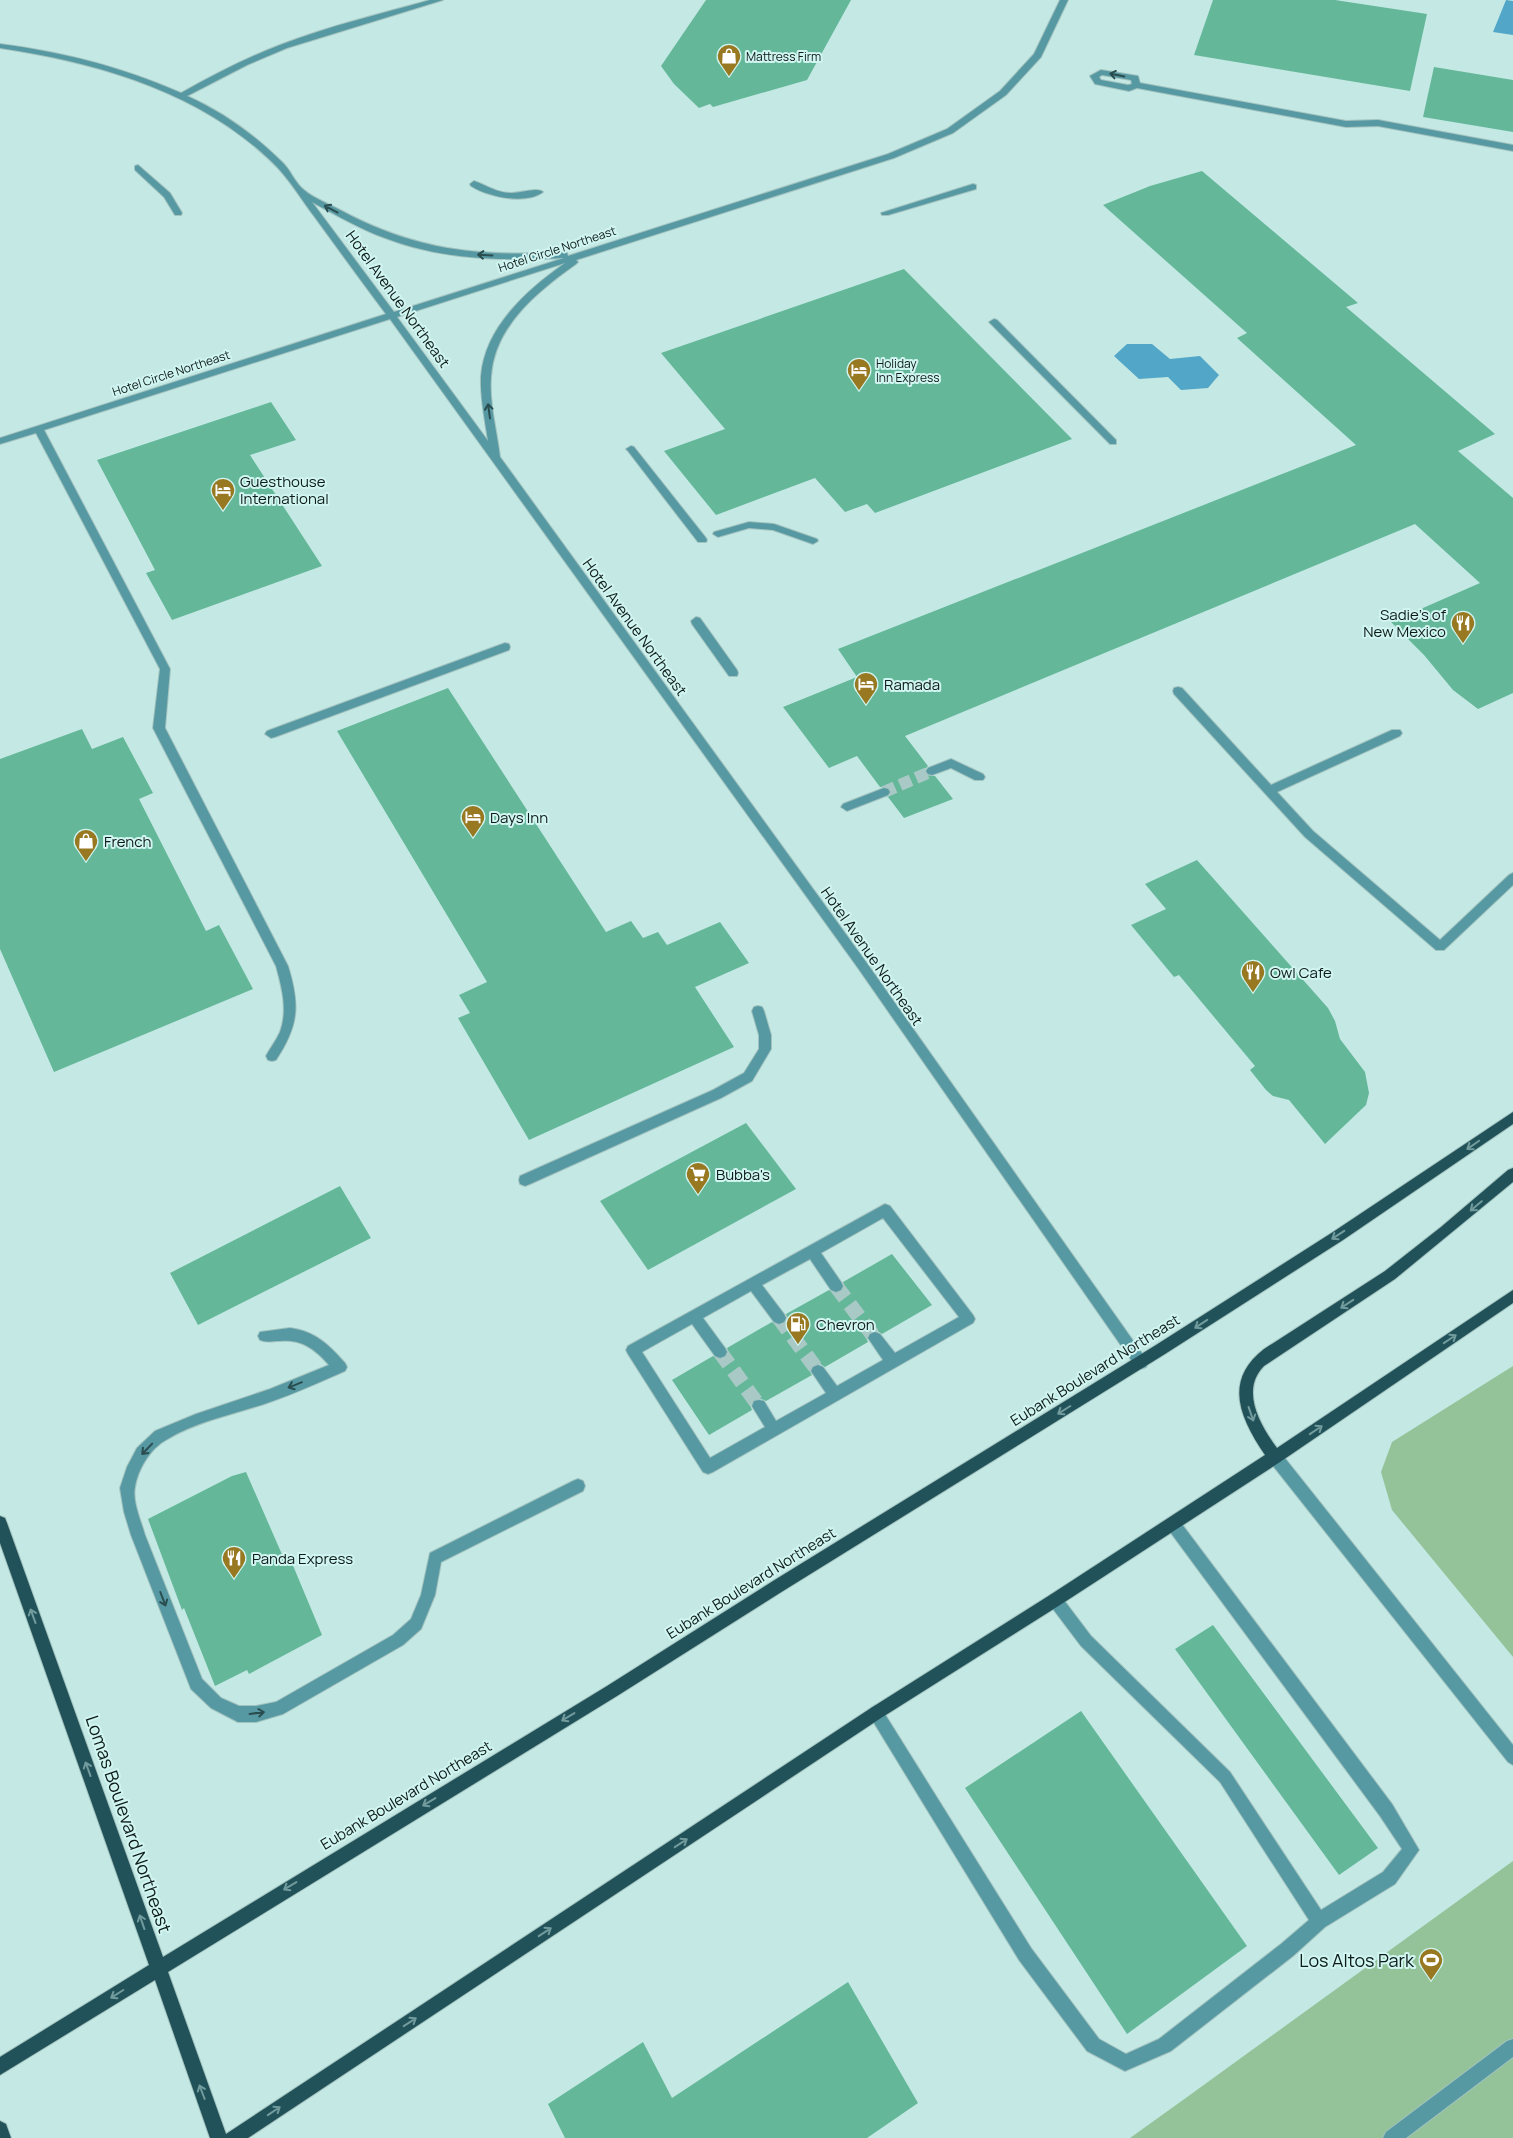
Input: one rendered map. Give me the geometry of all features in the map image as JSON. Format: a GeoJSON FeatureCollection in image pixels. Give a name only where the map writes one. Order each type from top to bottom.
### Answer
{"type":"FeatureCollection","features":[{"type":"Feature","properties":{"kind":"main road","name":"Eubank Boulevard Northeast"},"geometry":{"type":"LineString","coordinates":[[0,2066],[1141,1363],[1423,1180],[1513,1117]]}},
{"type":"Feature","properties":{"kind":"main road"},"geometry":{"type":"LineString","coordinates":[[1275,1457],[1262,1439],[1252,1419],[1246,1398],[1247,1380],[1255,1365],[1269,1353],[1390,1275],[1446,1231],[1513,1174]]}},
{"type":"Feature","properties":{"kind":"main road"},"geometry":{"type":"LineString","coordinates":[[233,2138],[876,1713],[1056,1600],[1275,1457],[1513,1296]]}},
{"type":"Feature","properties":{"kind":"main road","name":"Lomas Boulevard Northeast"},"geometry":{"type":"LineString","coordinates":[[0,1523],[219,2138]]}},
{"type":"Feature","properties":{"kind":"main road"},"geometry":{"type":"LineString","coordinates":[[0,2130],[2,2138]]}},
{"type":"Feature","properties":{"kind":"street"},"geometry":{"type":"LineString","coordinates":[[180,97],[226,72],[285,46],[322,33],[439,0]]}},
{"type":"Feature","properties":{"kind":"street","name":"Hotel Circle Northeast"},"geometry":{"type":"LineString","coordinates":[[0,441],[891,156],[950,131],[1003,93],[1038,55],[1064,0]]}},
{"type":"Feature","properties":{"kind":"street","name":"Hotel Avenue Northeast"},"geometry":{"type":"LineString","coordinates":[[0,46],[48,53],[105,67],[180,97],[233,125],[254,140],[282,167],[872,979],[1141,1363]]}},
{"type":"Feature","properties":{"kind":"street"},"geometry":{"type":"LineString","coordinates":[[1136,85],[1346,124],[1378,123],[1513,148]]}},
{"type":"Feature","properties":{"kind":"street"},"geometry":{"type":"LineString","coordinates":[[138,168],[167,195],[178,212]]}},
{"type":"Feature","properties":{"kind":"street"},"geometry":{"type":"LineString","coordinates":[[474,184],[488,193],[498,195],[539,192]]}},
{"type":"Feature","properties":{"kind":"street"},"geometry":{"type":"LineString","coordinates":[[885,213],[973,186]]}},
{"type":"Feature","properties":{"kind":"street"},"geometry":{"type":"LineString","coordinates":[[300,192],[372,229],[418,246],[447,252],[501,256],[550,256],[587,253]]}},
{"type":"Feature","properties":{"kind":"street"},"geometry":{"type":"LineString","coordinates":[[496,459],[487,400],[486,375],[495,344],[510,319],[529,296],[544,282],[587,253]]}},
{"type":"Feature","properties":{"kind":"street"},"geometry":{"type":"LineString","coordinates":[[994,322],[1113,442]]}},
{"type":"Feature","properties":{"kind":"street"},"geometry":{"type":"LineString","coordinates":[[38,428],[165,669],[160,728],[282,966],[289,989],[291,1013],[288,1030],[272,1056]]}},
{"type":"Feature","properties":{"kind":"street"},"geometry":{"type":"LineString","coordinates":[[631,449],[702,540]]}},
{"type":"Feature","properties":{"kind":"street"},"geometry":{"type":"LineString","coordinates":[[718,534],[749,525],[766,526],[813,541]]}},
{"type":"Feature","properties":{"kind":"street"},"geometry":{"type":"LineString","coordinates":[[696,621],[733,673]]}},
{"type":"Feature","properties":{"kind":"street"},"geometry":{"type":"LineString","coordinates":[[271,734],[505,647]]}},
{"type":"Feature","properties":{"kind":"street"},"geometry":{"type":"LineString","coordinates":[[1178,691],[1309,834],[1440,947],[1513,878]]}},
{"type":"Feature","properties":{"kind":"street"},"geometry":{"type":"LineString","coordinates":[[1270,790],[1396,733]]}},
{"type":"Feature","properties":{"kind":"street"},"geometry":{"type":"LineString","coordinates":[[932,771],[951,763],[979,777]]}},
{"type":"Feature","properties":{"kind":"street"},"geometry":{"type":"LineString","coordinates":[[847,807],[884,792]]}},
{"type":"Feature","properties":{"kind":"street"},"geometry":{"type":"LineString","coordinates":[[525,1180],[717,1094],[748,1077],[759,1061],[764,1049],[765,1035],[758,1011]]}},
{"type":"Feature","properties":{"kind":"street"},"geometry":{"type":"LineString","coordinates":[[885,1210],[968,1319],[708,1467],[633,1350],[753,1283],[885,1210]]}},
{"type":"Feature","properties":{"kind":"street"},"geometry":{"type":"LineString","coordinates":[[812,1251],[836,1286]]}},
{"type":"Feature","properties":{"kind":"street"},"geometry":{"type":"LineString","coordinates":[[753,1283],[779,1318]]}},
{"type":"Feature","properties":{"kind":"street"},"geometry":{"type":"LineString","coordinates":[[694,1316],[720,1352]]}},
{"type":"Feature","properties":{"kind":"street"},"geometry":{"type":"LineString","coordinates":[[265,1336],[296,1334],[311,1339],[340,1367],[272,1395],[196,1420],[160,1436],[142,1453],[134,1467],[127,1488],[131,1512],[138,1535],[196,1684],[216,1704],[238,1714],[256,1714],[278,1709],[398,1640],[416,1624],[428,1595],[435,1558],[578,1486]]}},
{"type":"Feature","properties":{"kind":"street"},"geometry":{"type":"LineString","coordinates":[[875,1338],[893,1362]]}},
{"type":"Feature","properties":{"kind":"street"},"geometry":{"type":"LineString","coordinates":[[818,1371],[836,1394]]}},
{"type":"Feature","properties":{"kind":"street"},"geometry":{"type":"LineString","coordinates":[[759,1406],[774,1429]]}},
{"type":"Feature","properties":{"kind":"street"},"geometry":{"type":"LineString","coordinates":[[1275,1457],[1513,1757]]}},
{"type":"Feature","properties":{"kind":"street"},"geometry":{"type":"LineString","coordinates":[[876,1713],[1025,1954],[1093,2045],[1125,2063],[1165,2045],[1287,1950],[1319,1921],[1389,1878],[1411,1850],[1386,1810],[1172,1524]]}},
{"type":"Feature","properties":{"kind":"street"},"geometry":{"type":"LineString","coordinates":[[1056,1600],[1086,1641],[1225,1777],[1319,1921]]}},
{"type":"Feature","properties":{"kind":"street"},"geometry":{"type":"LineString","coordinates":[[1392,2138],[1513,2048]]}},
{"type":"Feature","properties":{"kind":"green space"},"geometry":{"type":"Polygon","coordinates":[[[1513,1366],[1513,1657],[1392,1510],[1381,1472],[1392,1442],[1513,1366]]]}},
{"type":"Feature","properties":{"kind":"green space","name":"Los Altos Park"},"geometry":{"type":"Polygon","coordinates":[[[1513,1861],[1513,2138],[1130,2138],[1183,2100],[1513,1861]]]}},
{"type":"Feature","properties":{"kind":"water"},"geometry":{"type":"Polygon","coordinates":[[[1506,0],[1513,1],[1513,35],[1493,32],[1506,0]]]}},
{"type":"Feature","properties":{"kind":"water"},"geometry":{"type":"Polygon","coordinates":[[[1127,344],[1152,344],[1170,359],[1200,356],[1219,375],[1208,388],[1181,390],[1168,377],[1139,379],[1114,356],[1127,344]]]}},
{"type":"Feature","properties":{"kind":"building"},"geometry":{"type":"Polygon","coordinates":[[[706,0],[851,0],[807,80],[713,107],[710,104],[699,108],[674,84],[661,66],[706,0]]]}},
{"type":"Feature","properties":{"kind":"building"},"geometry":{"type":"Polygon","coordinates":[[[1213,0],[1335,0],[1427,14],[1410,91],[1194,55],[1213,0]]]}},
{"type":"Feature","properties":{"kind":"building"},"geometry":{"type":"Polygon","coordinates":[[[1434,67],[1513,80],[1513,132],[1423,117],[1434,67]]]}},
{"type":"Feature","properties":{"kind":"building"},"geometry":{"type":"Polygon","coordinates":[[[1202,171],[1358,303],[1346,307],[1495,434],[1458,451],[1513,498],[1513,693],[1478,709],[1453,690],[1424,655],[1391,622],[1480,583],[1415,524],[905,736],[928,766],[924,770],[926,775],[935,776],[953,799],[904,818],[888,797],[892,793],[890,788],[880,787],[857,756],[829,768],[783,707],[857,677],[838,649],[1356,445],[1237,338],[1247,333],[1103,205],[1150,186],[1202,171]]]}},
{"type":"Feature","properties":{"kind":"building","name":"Holiday Inn Express"},"geometry":{"type":"Polygon","coordinates":[[[904,269],[1072,439],[875,513],[867,504],[845,512],[815,478],[716,515],[664,451],[725,429],[661,353],[904,269]]]}},
{"type":"Feature","properties":{"kind":"building","name":"Guesthouse International"},"geometry":{"type":"Polygon","coordinates":[[[271,402],[296,440],[250,455],[322,566],[172,620],[146,573],[155,570],[97,460],[271,402]]]}},
{"type":"Feature","properties":{"kind":"building","name":"Days Inn"},"geometry":{"type":"Polygon","coordinates":[[[448,688],[606,932],[631,921],[643,938],[658,932],[667,945],[720,922],[749,963],[695,987],[734,1047],[529,1140],[458,1018],[470,1013],[459,995],[487,982],[337,731],[448,688]]]}},
{"type":"Feature","properties":{"kind":"building","name":"French"},"geometry":{"type":"Polygon","coordinates":[[[82,729],[92,749],[123,737],[153,793],[139,799],[206,931],[219,925],[253,989],[54,1072],[0,949],[0,759],[82,729]]]}},
{"type":"Feature","properties":{"kind":"building","name":"Owl Cafe"},"geometry":{"type":"Polygon","coordinates":[[[1197,860],[1328,1008],[1335,1021],[1340,1039],[1365,1072],[1369,1093],[1366,1105],[1325,1144],[1289,1100],[1273,1096],[1266,1090],[1250,1070],[1255,1066],[1179,975],[1174,977],[1131,925],[1166,909],[1145,884],[1197,860]]]}},
{"type":"Feature","properties":{"kind":"building","name":"Bubba's"},"geometry":{"type":"Polygon","coordinates":[[[746,1123],[796,1189],[648,1270],[600,1201],[746,1123]]]}},
{"type":"Feature","properties":{"kind":"building"},"geometry":{"type":"Polygon","coordinates":[[[340,1186],[371,1238],[198,1325],[170,1273],[340,1186]]]}},
{"type":"Feature","properties":{"kind":"building","name":"Chevron"},"geometry":{"type":"Polygon","coordinates":[[[892,1254],[932,1305],[882,1334],[876,1330],[869,1332],[866,1337],[868,1342],[825,1367],[819,1363],[812,1365],[809,1370],[812,1375],[766,1401],[759,1398],[754,1399],[750,1405],[752,1410],[709,1435],[672,1380],[713,1356],[719,1360],[726,1358],[729,1353],[727,1348],[772,1322],[778,1326],[785,1324],[788,1319],[786,1314],[829,1290],[835,1294],[842,1292],[845,1287],[843,1282],[892,1254]]]}},
{"type":"Feature","properties":{"kind":"building","name":"Panda Express"},"geometry":{"type":"Polygon","coordinates":[[[246,1472],[284,1559],[289,1556],[322,1635],[249,1674],[247,1670],[215,1686],[184,1608],[182,1610],[148,1519],[232,1476],[246,1472]]]}},
{"type":"Feature","properties":{"kind":"building"},"geometry":{"type":"Polygon","coordinates":[[[1213,1625],[1378,1848],[1339,1875],[1175,1649],[1213,1625]]]}},
{"type":"Feature","properties":{"kind":"building"},"geometry":{"type":"Polygon","coordinates":[[[1081,1711],[1247,1946],[1127,2034],[965,1788],[1081,1711]]]}},
{"type":"Feature","properties":{"kind":"building"},"geometry":{"type":"Polygon","coordinates":[[[848,1982],[918,2103],[867,2138],[565,2138],[548,2104],[643,2042],[672,2098],[848,1982]]]}},
{"type":"Feature","properties":{"kind":"tunnel"},"geometry":{"type":"LineString","coordinates":[[884,792],[932,771]]}},
{"type":"Feature","properties":{"kind":"tunnel"},"geometry":{"type":"LineString","coordinates":[[836,1286],[875,1338]]}},
{"type":"Feature","properties":{"kind":"tunnel"},"geometry":{"type":"LineString","coordinates":[[779,1318],[818,1371]]}},
{"type":"Feature","properties":{"kind":"tunnel"},"geometry":{"type":"LineString","coordinates":[[720,1352],[759,1406]]}},
{"type":"Feature","properties":{"kind":"place","name":"Mattress Firm"},"geometry":{"type":"Point","coordinates":[729,77]}},
{"type":"Feature","properties":{"kind":"place","name":"Holiday Inn Express"},"geometry":{"type":"Point","coordinates":[859,391]}},
{"type":"Feature","properties":{"kind":"place","name":"Guesthouse International"},"geometry":{"type":"Point","coordinates":[223,511]}},
{"type":"Feature","properties":{"kind":"place","name":"Sadie's of New Mexico"},"geometry":{"type":"Point","coordinates":[1463,644]}},
{"type":"Feature","properties":{"kind":"place","name":"Ramada"},"geometry":{"type":"Point","coordinates":[866,705]}},
{"type":"Feature","properties":{"kind":"place","name":"Days Inn"},"geometry":{"type":"Point","coordinates":[473,838]}},
{"type":"Feature","properties":{"kind":"place","name":"French"},"geometry":{"type":"Point","coordinates":[86,862]}},
{"type":"Feature","properties":{"kind":"place","name":"Owl Cafe"},"geometry":{"type":"Point","coordinates":[1253,993]}},
{"type":"Feature","properties":{"kind":"place","name":"Bubba's"},"geometry":{"type":"Point","coordinates":[698,1195]}},
{"type":"Feature","properties":{"kind":"place","name":"Chevron"},"geometry":{"type":"Point","coordinates":[798,1345]}},
{"type":"Feature","properties":{"kind":"place","name":"Panda Express"},"geometry":{"type":"Point","coordinates":[234,1579]}},
{"type":"Feature","properties":{"kind":"place","name":"Los Altos Park"},"geometry":{"type":"Point","coordinates":[1431,1981]}}]}
